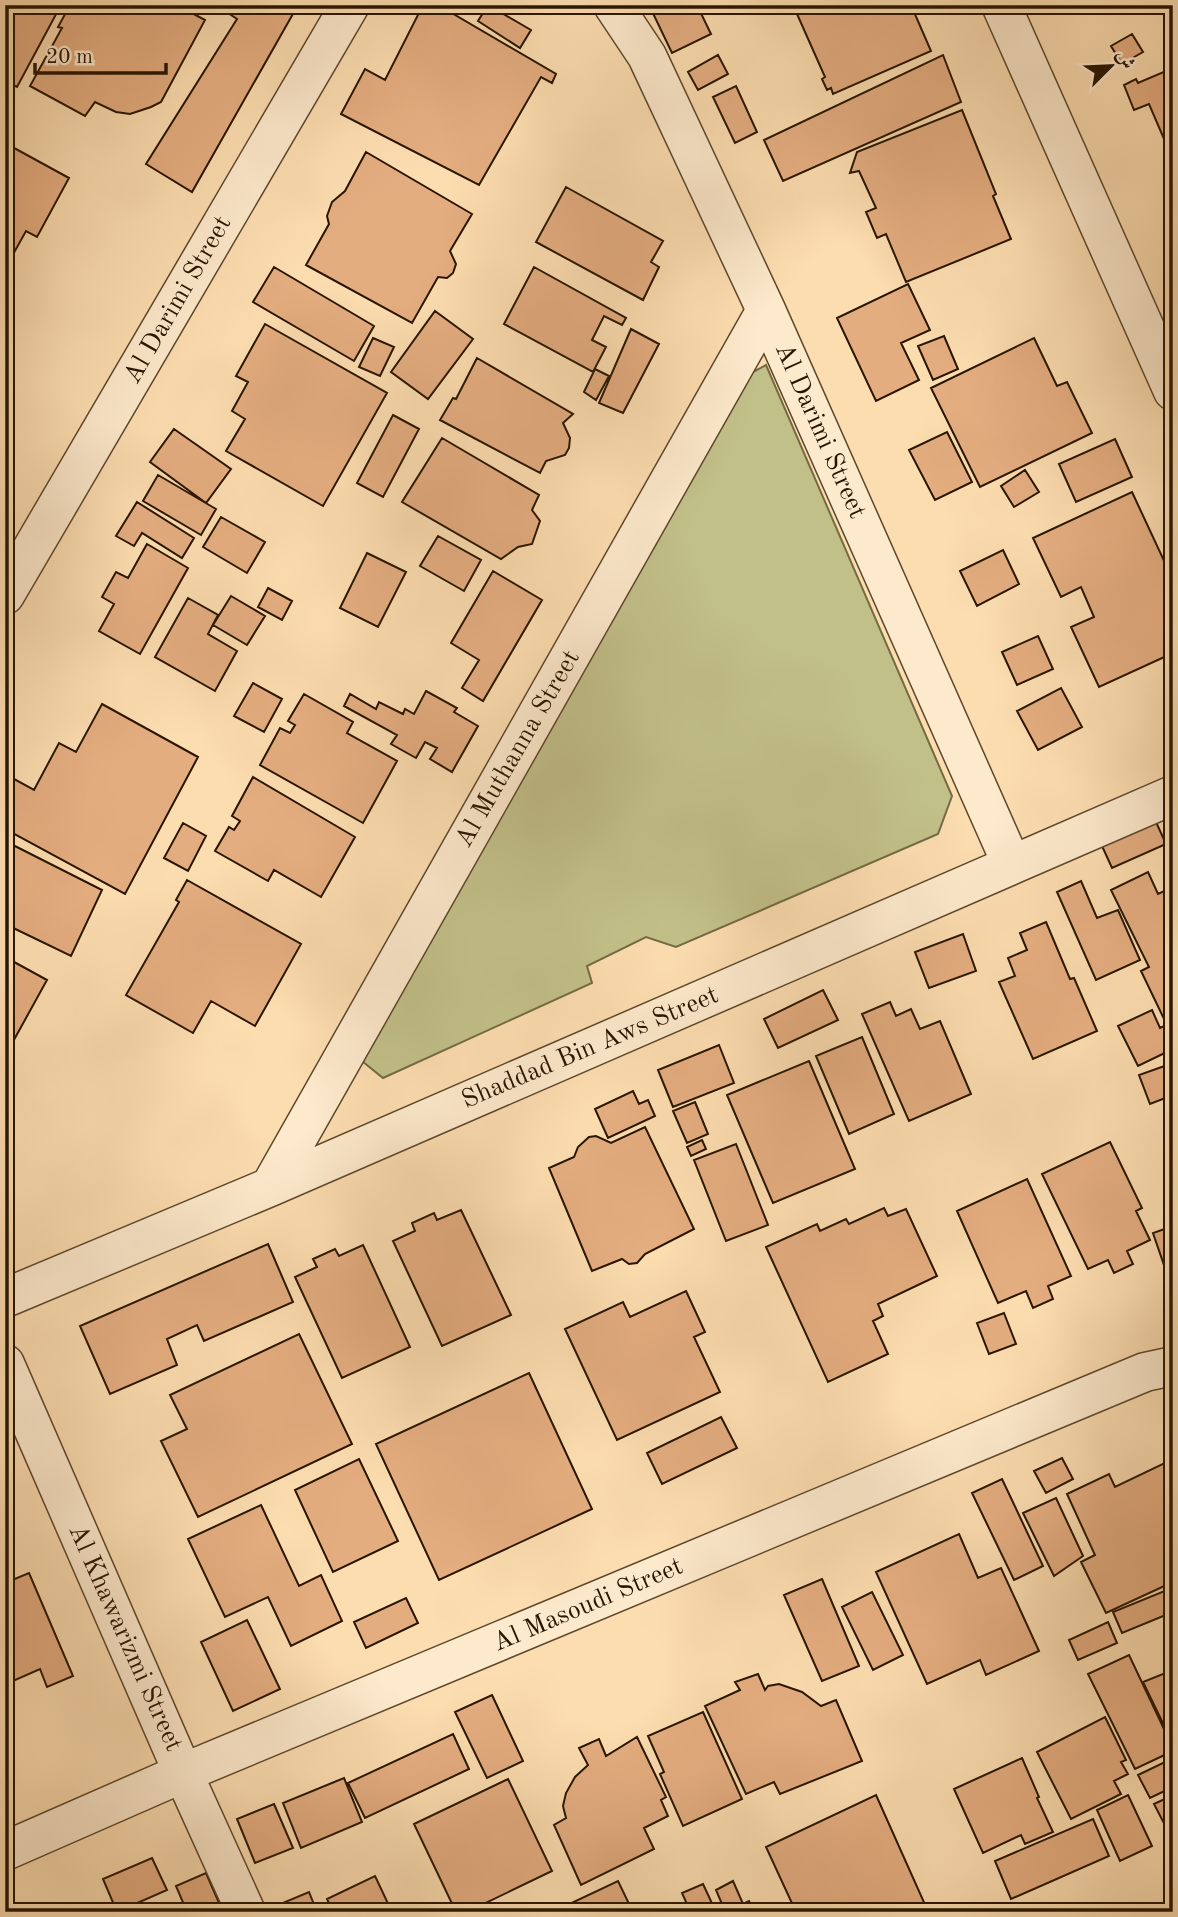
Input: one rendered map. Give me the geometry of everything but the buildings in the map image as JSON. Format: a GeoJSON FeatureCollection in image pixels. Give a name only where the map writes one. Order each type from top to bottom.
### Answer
{"type":"FeatureCollection","features":[{"type":"Feature","properties":{"kind":"street","name":"Al Darimi Street"},"geometry":{"type":"LineString","coordinates":[[5,595],[350,5]]}},
{"type":"Feature","properties":{"kind":"street","name":"Al Darimi Street"},"geometry":{"type":"LineString","coordinates":[[613,5],[647,56],[766,310],[1012,865]]}},
{"type":"Feature","properties":{"kind":"street"},"geometry":{"type":"LineString","coordinates":[[1001,5],[1173,391]]}},
{"type":"Feature","properties":{"kind":"street","name":"Al Muthanna Street"},"geometry":{"type":"LineString","coordinates":[[270,1187],[766,310]]}},
{"type":"Feature","properties":{"kind":"street","name":"Shaddad Bin Aws Street"},"geometry":{"type":"LineString","coordinates":[[5,1298],[270,1187],[1173,795]]}},
{"type":"Feature","properties":{"kind":"street","name":"Al Khawarizmi Street"},"geometry":{"type":"LineString","coordinates":[[5,1364],[246,1912]]}},
{"type":"Feature","properties":{"kind":"street","name":"Al Masoudi Street"},"geometry":{"type":"LineString","coordinates":[[5,1851],[183,1773],[1132,1378],[1173,1366]]}},
{"type":"Feature","properties":{"kind":"shaded area"},"geometry":{"type":"Polygon","coordinates":[[[766,365],[952,796],[938,834],[676,947],[646,937],[587,966],[592,983],[383,1078],[357,1057],[740,379],[766,365]]]}}]}
